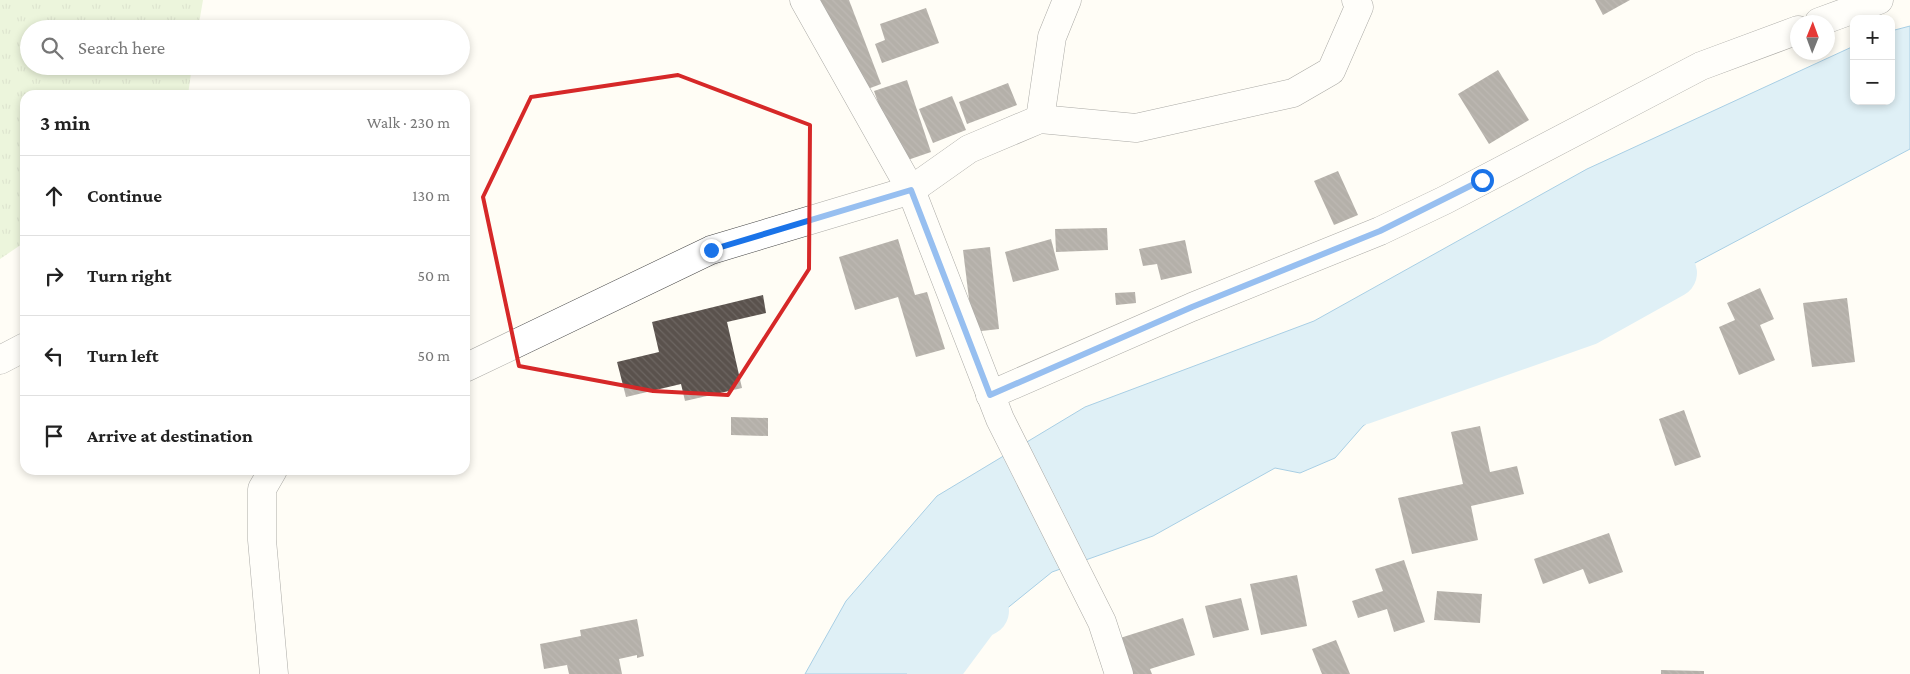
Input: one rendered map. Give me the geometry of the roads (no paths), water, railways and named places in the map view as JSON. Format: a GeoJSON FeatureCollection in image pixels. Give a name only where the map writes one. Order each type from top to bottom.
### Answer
{"type":"FeatureCollection","features":[{"type":"Feature","properties":{"kind":"street"},"geometry":{"type":"LineString","coordinates":[[804,0],[911,190],[995,407],[1102,622],[1119,674]]}},
{"type":"Feature","properties":{"kind":"street"},"geometry":{"type":"LineString","coordinates":[[1040,119],[1052,37],[1067,0]]}},
{"type":"Feature","properties":{"kind":"street"},"geometry":{"type":"LineString","coordinates":[[470,366],[711,250],[911,190],[969,149],[1040,119],[1136,128],[1293,94],[1331,70],[1359,7],[1356,0]]}},
{"type":"Feature","properties":{"kind":"street"},"geometry":{"type":"LineString","coordinates":[[1835,16],[1879,0]]}},
{"type":"Feature","properties":{"kind":"street"},"geometry":{"type":"LineString","coordinates":[[995,407],[1192,307],[1380,231],[1445,200],[1700,66],[1790,33]]}},
{"type":"Feature","properties":{"kind":"street"},"geometry":{"type":"LineString","coordinates":[[0,360],[20,350]]}},
{"type":"Feature","properties":{"kind":"street"},"geometry":{"type":"LineString","coordinates":[[271,475],[262,489],[262,540],[274,674]]}},
{"type":"Feature","properties":{"kind":"water"},"geometry":{"type":"Polygon","coordinates":[[[1910,26],[1910,149],[1612,307],[1426,378],[1363,426],[1335,458],[1300,473],[1275,468],[1153,536],[1052,572],[942,661],[932,674],[805,674],[846,601],[937,496],[1085,407],[1314,321],[1587,169],[1824,60],[1835,60],[1835,55],[1850,48],[1850,105],[1895,105],[1895,30],[1910,26]]]}},
{"type":"Feature","properties":{"kind":"waterway"},"geometry":{"type":"LineString","coordinates":[[1361,400],[1586,321],[1672,273]]}},
{"type":"Feature","properties":{"kind":"waterway"},"geometry":{"type":"LineString","coordinates":[[932,674],[975,616],[984,611]]}}]}
